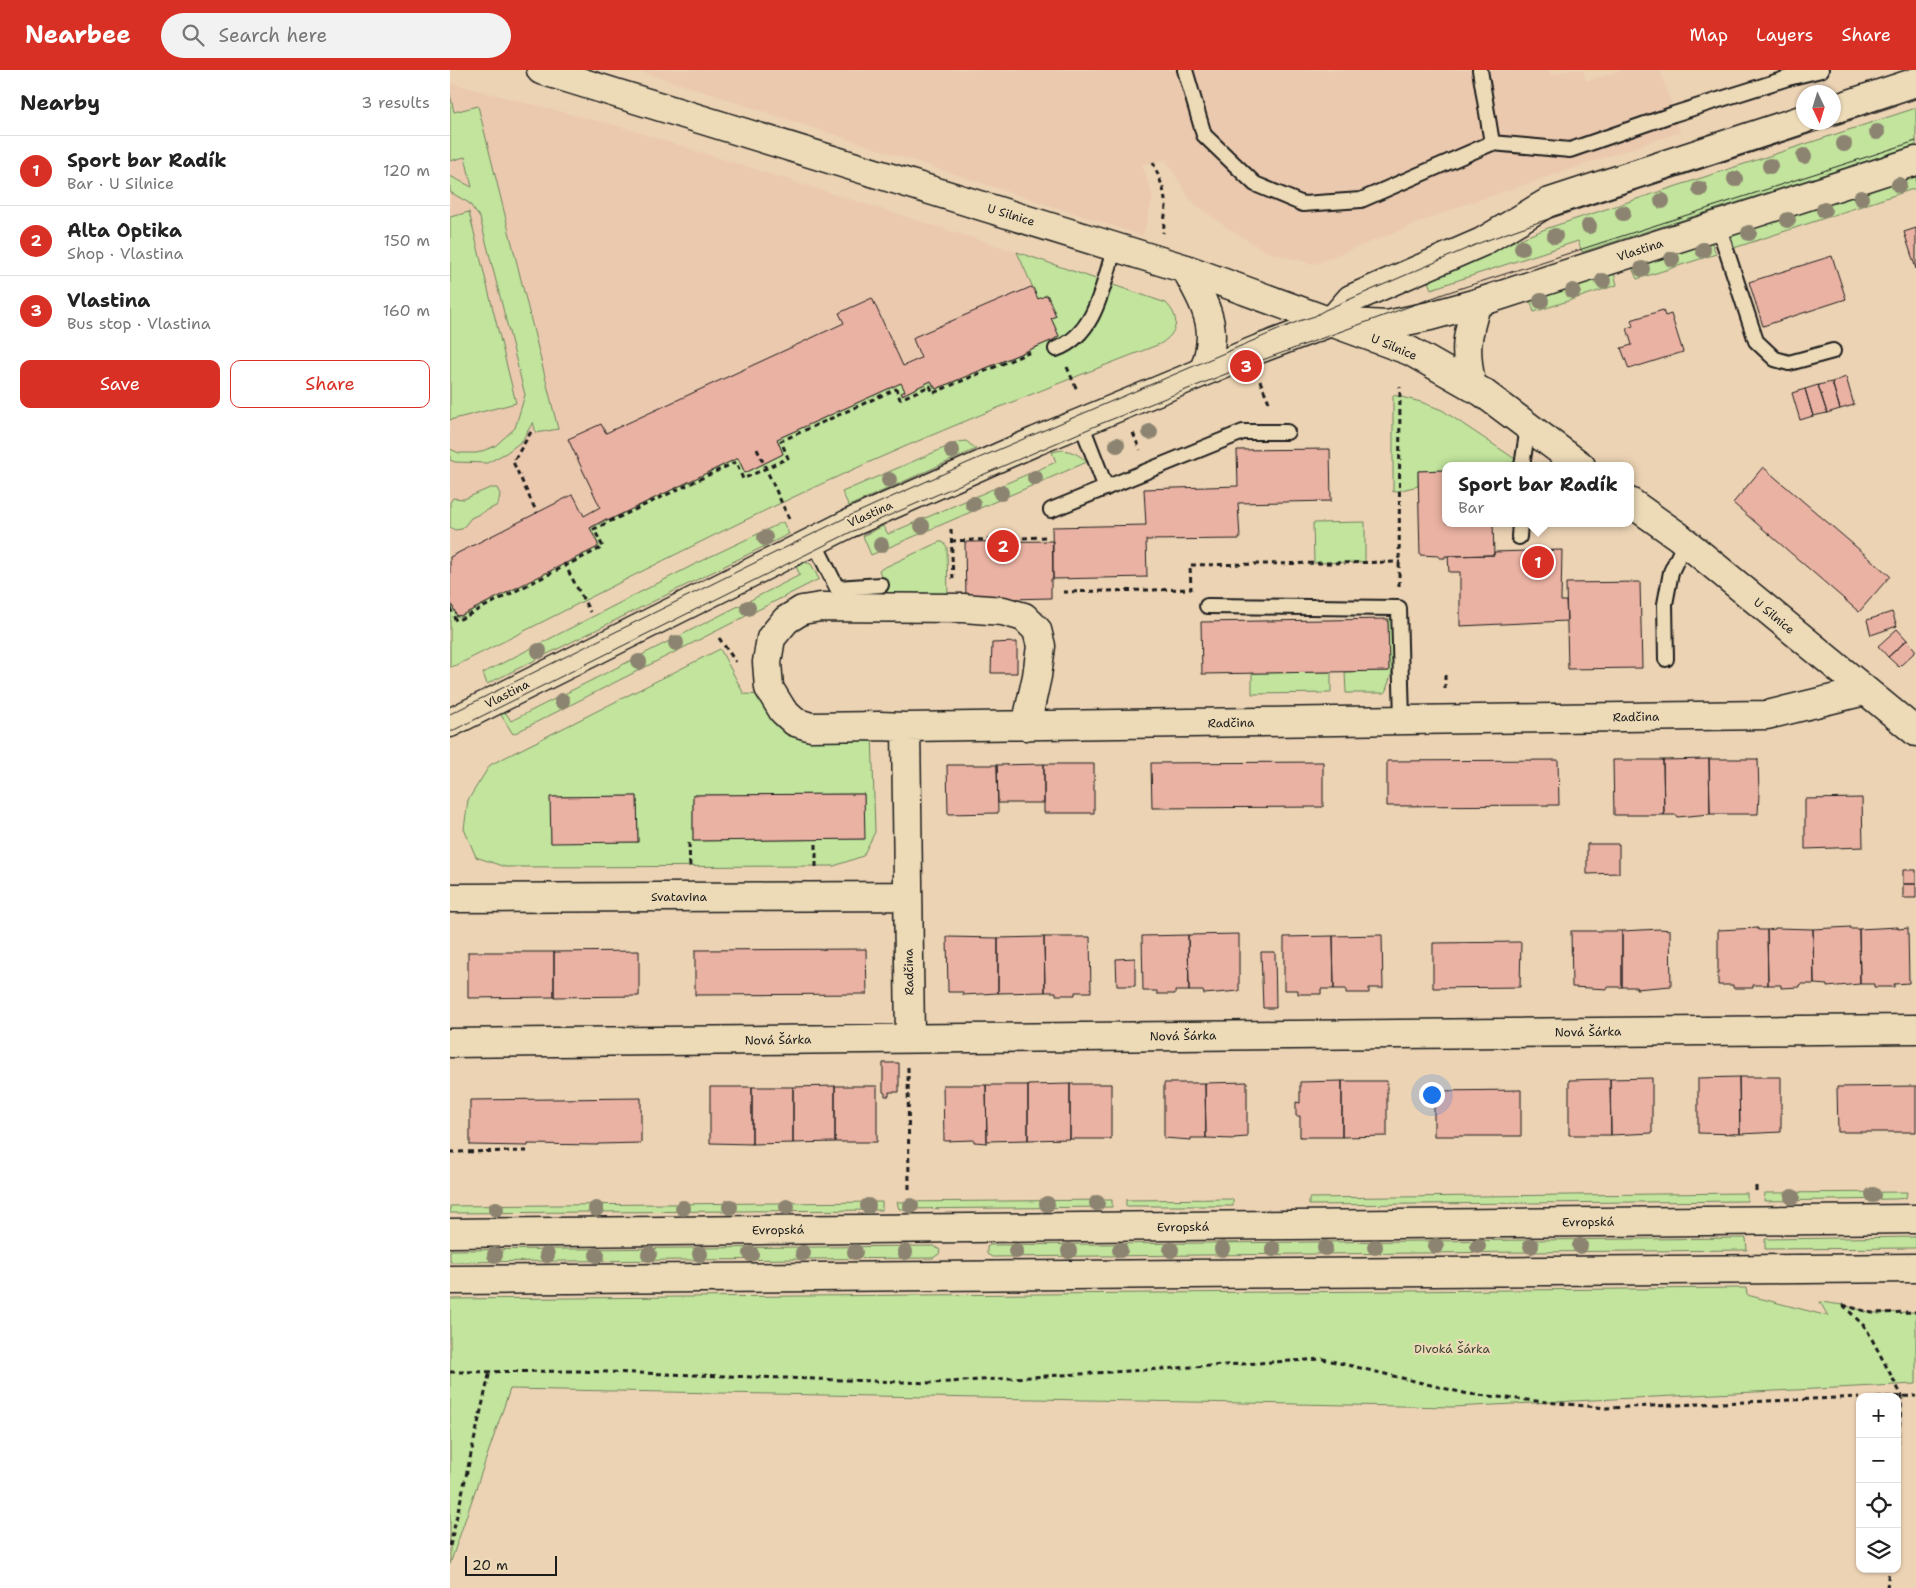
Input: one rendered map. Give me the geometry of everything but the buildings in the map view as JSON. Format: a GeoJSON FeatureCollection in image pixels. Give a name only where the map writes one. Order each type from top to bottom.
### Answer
{"type":"FeatureCollection","features":[{"type":"Feature","properties":{"kind":"street","name":"U Silnice"},"geometry":{"type":"LineString","coordinates":[[540,70],[1186,269],[1410,351],[1482,392],[1575,462]]}},
{"type":"Feature","properties":{"kind":"street"},"geometry":{"type":"LineString","coordinates":[[1841,107],[1916,82]]}},
{"type":"Feature","properties":{"kind":"street","name":"Vlastina"},"geometry":{"type":"LineString","coordinates":[[1331,322],[1351,299],[1482,242],[1547,203],[1796,122]]}},
{"type":"Feature","properties":{"kind":"street","name":"Vlastina"},"geometry":{"type":"LineString","coordinates":[[450,723],[803,533],[1331,322],[1387,325],[1422,318],[1477,303],[1916,161]]}},
{"type":"Feature","properties":{"kind":"street"},"geometry":{"type":"LineString","coordinates":[[1186,269],[1205,304],[1212,327],[1211,349],[1203,372]]}},
{"type":"Feature","properties":{"kind":"street"},"geometry":{"type":"LineString","coordinates":[[1472,387],[1467,363],[1467,334],[1477,303]]}},
{"type":"Feature","properties":{"kind":"street","name":"U Silnice"},"geometry":{"type":"LineString","coordinates":[[1634,505],[1685,542],[1916,732]]}},
{"type":"Feature","properties":{"kind":"street"},"geometry":{"type":"LineString","coordinates":[[906,727],[811,727],[795,722],[783,711],[769,688],[766,662],[771,638],[786,620],[802,610],[821,607],[954,608],[1003,611],[1024,617],[1037,630],[1041,646],[1037,676],[1026,726]]}},
{"type":"Feature","properties":{"kind":"street","name":"Radčina"},"geometry":{"type":"LineString","coordinates":[[909,1048],[906,727],[1767,715],[1865,691]]}},
{"type":"Feature","properties":{"kind":"street","name":"Svatavina"},"geometry":{"type":"LineString","coordinates":[[450,898],[908,896]]}},
{"type":"Feature","properties":{"kind":"street","name":"Nová Šárka"},"geometry":{"type":"LineString","coordinates":[[450,1043],[909,1048],[1916,1029]]}},
{"type":"Feature","properties":{"kind":"street","name":"Evropská"},"geometry":{"type":"LineString","coordinates":[[450,1233],[1916,1219]]}},
{"type":"Feature","properties":{"kind":"street"},"geometry":{"type":"LineString","coordinates":[[450,1280],[1916,1268]]}},
{"type":"Feature","properties":{"kind":"lane"},"geometry":{"type":"LineString","coordinates":[[1185,70],[1204,135],[1255,184],[1303,204],[1361,200],[1492,143],[1570,150],[1787,74],[1822,70]]}},
{"type":"Feature","properties":{"kind":"lane"},"geometry":{"type":"LineString","coordinates":[[1480,70],[1492,143]]}},
{"type":"Feature","properties":{"kind":"lane"},"geometry":{"type":"LineString","coordinates":[[1718,225],[1756,341],[1775,359],[1789,363],[1832,351]]}},
{"type":"Feature","properties":{"kind":"lane"},"geometry":{"type":"LineString","coordinates":[[1058,348],[1076,338],[1094,313],[1115,247]]}},
{"type":"Feature","properties":{"kind":"lane"},"geometry":{"type":"LineString","coordinates":[[1081,423],[1106,488]]}},
{"type":"Feature","properties":{"kind":"lane"},"geometry":{"type":"LineString","coordinates":[[1523,462],[1528,428]]}},
{"type":"Feature","properties":{"kind":"lane"},"geometry":{"type":"LineString","coordinates":[[1051,510],[1244,432],[1287,432]]}},
{"type":"Feature","properties":{"kind":"lane"},"geometry":{"type":"LineString","coordinates":[[803,533],[837,588],[881,585]]}},
{"type":"Feature","properties":{"kind":"lane"},"geometry":{"type":"LineString","coordinates":[[1666,659],[1665,604],[1672,572],[1685,542]]}},
{"type":"Feature","properties":{"kind":"lane"},"geometry":{"type":"LineString","coordinates":[[1207,606],[1398,608],[1402,720]]}},
{"type":"Feature","properties":{"kind":"path"},"geometry":{"type":"LineString","coordinates":[[1153,162],[1163,188],[1166,206],[1163,234],[1157,260]]}},
{"type":"Feature","properties":{"kind":"path"},"geometry":{"type":"LineString","coordinates":[[450,608],[456,621],[604,547],[594,529],[736,462],[743,479],[788,458],[781,441],[896,389],[900,399],[930,386],[933,393],[1057,341],[1058,348],[1077,390]]}},
{"type":"Feature","properties":{"kind":"path"},"geometry":{"type":"LineString","coordinates":[[1258,375],[1269,402]]}},
{"type":"Feature","properties":{"kind":"path"},"geometry":{"type":"LineString","coordinates":[[1399,586],[1400,387]]}},
{"type":"Feature","properties":{"kind":"path"},"geometry":{"type":"LineString","coordinates":[[1130,425],[1140,450]]}},
{"type":"Feature","properties":{"kind":"path"},"geometry":{"type":"LineString","coordinates":[[530,432],[513,462],[537,513]]}},
{"type":"Feature","properties":{"kind":"path"},"geometry":{"type":"LineString","coordinates":[[757,449],[803,533]]}},
{"type":"Feature","properties":{"kind":"path"},"geometry":{"type":"LineString","coordinates":[[950,529],[954,608]]}},
{"type":"Feature","properties":{"kind":"path"},"geometry":{"type":"LineString","coordinates":[[952,541],[1044,537]]}},
{"type":"Feature","properties":{"kind":"path"},"geometry":{"type":"LineString","coordinates":[[1063,592],[1191,590],[1190,565],[1400,562]]}},
{"type":"Feature","properties":{"kind":"path"},"geometry":{"type":"LineString","coordinates":[[565,565],[590,612]]}},
{"type":"Feature","properties":{"kind":"path"},"geometry":{"type":"LineString","coordinates":[[1445,675],[1445,697]]}},
{"type":"Feature","properties":{"kind":"path"},"geometry":{"type":"LineString","coordinates":[[690,843],[690,871]]}},
{"type":"Feature","properties":{"kind":"path"},"geometry":{"type":"LineString","coordinates":[[816,844],[816,870]]}},
{"type":"Feature","properties":{"kind":"path"},"geometry":{"type":"LineString","coordinates":[[909,1048],[909,1189]]}},
{"type":"Feature","properties":{"kind":"path"},"geometry":{"type":"LineString","coordinates":[[450,1152],[529,1152]]}},
{"type":"Feature","properties":{"kind":"path"},"geometry":{"type":"LineString","coordinates":[[1898,1438],[1902,1396],[1866,1328],[1843,1305],[1872,1313],[1916,1312]]}},
{"type":"Feature","properties":{"kind":"path"},"geometry":{"type":"LineString","coordinates":[[450,1372],[578,1371],[932,1383],[1323,1360],[1468,1394],[1606,1408],[1856,1398]]}},
{"type":"Feature","properties":{"kind":"path"},"geometry":{"type":"LineString","coordinates":[[450,1546],[490,1371]]}},
{"type":"Feature","properties":{"kind":"path"},"geometry":{"type":"LineString","coordinates":[[1902,1396],[1916,1396]]}},
{"type":"Feature","properties":{"kind":"path"},"geometry":{"type":"LineString","coordinates":[[1887,1588],[1889,1573]]}},
{"type":"Feature","properties":{"kind":"shaded area"},"geometry":{"type":"Polygon","coordinates":[[[637,70],[1549,70],[1551,75],[1569,70],[1583,70],[1586,81],[1623,70],[1660,70],[1680,132],[1458,207],[1314,264],[1266,252],[1225,226],[1191,201],[1166,160],[1142,164],[1153,197],[1143,236],[637,70]]]}},
{"type":"Feature","properties":{"kind":"shaded area"},"geometry":{"type":"Polygon","coordinates":[[[450,83],[621,127],[1017,252],[1038,299],[1047,295],[1056,316],[1052,318],[1059,336],[936,389],[931,382],[902,395],[900,383],[777,440],[783,454],[745,473],[737,458],[590,528],[598,547],[457,616],[450,601],[450,83]]]}},
{"type":"Feature","properties":{"kind":"green space"},"geometry":{"type":"Polygon","coordinates":[[[450,94],[454,112],[478,106],[558,429],[536,433],[533,422],[522,441],[506,453],[487,463],[455,462],[450,460],[450,449],[459,453],[477,453],[495,446],[515,428],[525,395],[480,218],[469,203],[450,192],[450,176],[472,187],[465,157],[450,161],[450,94]]]}},
{"type":"Feature","properties":{"kind":"green space"},"geometry":{"type":"Polygon","coordinates":[[[1916,108],[1916,145],[1582,252],[1578,241],[1431,289],[1426,276],[1548,228],[1916,108]]]}},
{"type":"Feature","properties":{"kind":"green space"},"geometry":{"type":"Polygon","coordinates":[[[1916,172],[1916,188],[1734,248],[1730,236],[1732,230],[1916,172]]]}},
{"type":"Feature","properties":{"kind":"green space"},"geometry":{"type":"Polygon","coordinates":[[[469,212],[516,403],[450,420],[450,217],[469,212]]]}},
{"type":"Feature","properties":{"kind":"green space"},"geometry":{"type":"Polygon","coordinates":[[[1710,238],[1716,254],[1637,279],[1633,270],[1634,265],[1710,238]]]}},
{"type":"Feature","properties":{"kind":"green space"},"geometry":{"type":"Polygon","coordinates":[[[1017,252],[1166,303],[1174,314],[1174,330],[1160,344],[980,415],[820,485],[450,667],[450,601],[457,616],[460,616],[597,547],[598,544],[590,528],[738,458],[745,473],[783,454],[777,439],[901,383],[905,391],[902,395],[931,381],[934,388],[937,389],[1059,336],[1051,318],[1056,316],[1048,296],[1038,299],[1017,252]]]}},
{"type":"Feature","properties":{"kind":"green space"},"geometry":{"type":"Polygon","coordinates":[[[1614,273],[1617,285],[1534,312],[1529,297],[1614,273]]]}},
{"type":"Feature","properties":{"kind":"green space"},"geometry":{"type":"Polygon","coordinates":[[[1393,395],[1421,402],[1442,410],[1518,461],[1442,462],[1442,470],[1418,471],[1418,486],[1393,492],[1393,395]]]}},
{"type":"Feature","properties":{"kind":"green space"},"geometry":{"type":"Polygon","coordinates":[[[966,441],[976,449],[849,506],[842,492],[958,442],[966,441]]]}},
{"type":"Feature","properties":{"kind":"green space"},"geometry":{"type":"Polygon","coordinates":[[[1062,450],[1076,454],[1087,462],[871,555],[863,536],[883,526],[888,534],[1056,462],[1052,452],[1062,450]]]}},
{"type":"Feature","properties":{"kind":"green space"},"geometry":{"type":"Polygon","coordinates":[[[490,488],[497,488],[500,494],[498,505],[471,518],[462,529],[455,530],[450,527],[450,502],[453,498],[464,499],[490,488]]]}},
{"type":"Feature","properties":{"kind":"green space"},"geometry":{"type":"Polygon","coordinates":[[[783,522],[789,534],[487,684],[483,673],[703,560],[783,522]]]}},
{"type":"Feature","properties":{"kind":"green space"},"geometry":{"type":"Polygon","coordinates":[[[1365,522],[1365,562],[1314,563],[1313,523],[1365,522]]]}},
{"type":"Feature","properties":{"kind":"green space"},"geometry":{"type":"Polygon","coordinates":[[[939,542],[943,542],[947,547],[948,600],[873,598],[884,584],[879,570],[939,542]]]}},
{"type":"Feature","properties":{"kind":"green space"},"geometry":{"type":"Polygon","coordinates":[[[804,562],[811,564],[819,579],[513,734],[501,715],[506,713],[511,721],[800,575],[796,567],[804,562]]]}},
{"type":"Feature","properties":{"kind":"green space"},"geometry":{"type":"Polygon","coordinates":[[[1388,619],[1393,619],[1393,669],[1385,693],[1346,693],[1345,672],[1389,671],[1388,619]]]}},
{"type":"Feature","properties":{"kind":"green space"},"geometry":{"type":"Polygon","coordinates":[[[720,649],[744,694],[763,695],[787,726],[872,731],[875,832],[863,856],[834,866],[505,867],[476,857],[464,829],[468,800],[490,765],[720,649]],[[864,794],[693,795],[693,841],[864,839],[864,794]],[[637,796],[551,797],[551,842],[638,842],[637,796]]]}},
{"type":"Feature","properties":{"kind":"green space"},"geometry":{"type":"Polygon","coordinates":[[[1331,672],[1331,693],[1252,694],[1252,673],[1331,672]]]}},
{"type":"Feature","properties":{"kind":"green space"},"geometry":{"type":"Polygon","coordinates":[[[1907,1192],[1906,1198],[1896,1199],[1764,1201],[1765,1193],[1907,1192]]]}},
{"type":"Feature","properties":{"kind":"green space"},"geometry":{"type":"Polygon","coordinates":[[[1747,1193],[1747,1201],[1309,1205],[1309,1198],[1747,1193]]]}},
{"type":"Feature","properties":{"kind":"green space"},"geometry":{"type":"Polygon","coordinates":[[[1233,1199],[1233,1206],[1126,1206],[1126,1200],[1233,1199]]]}},
{"type":"Feature","properties":{"kind":"green space"},"geometry":{"type":"Polygon","coordinates":[[[1112,1200],[1112,1207],[899,1209],[897,1202],[1112,1200]]]}},
{"type":"Feature","properties":{"kind":"green space"},"geometry":{"type":"Polygon","coordinates":[[[882,1202],[882,1210],[450,1213],[450,1206],[882,1202]]]}},
{"type":"Feature","properties":{"kind":"green space"},"geometry":{"type":"Polygon","coordinates":[[[1916,1237],[1916,1248],[1765,1249],[1765,1239],[1916,1237]]]}},
{"type":"Feature","properties":{"kind":"green space"},"geometry":{"type":"Polygon","coordinates":[[[1746,1238],[1747,1250],[992,1257],[987,1254],[987,1247],[990,1245],[1746,1238]]]}},
{"type":"Feature","properties":{"kind":"green space"},"geometry":{"type":"Polygon","coordinates":[[[934,1246],[940,1250],[939,1254],[933,1258],[450,1262],[450,1250],[934,1246]]]}},
{"type":"Feature","properties":{"kind":"green space","name":"Divoká Šárka"},"geometry":{"type":"Polygon","coordinates":[[[1746,1288],[1747,1295],[1828,1316],[1820,1302],[1843,1305],[1872,1313],[1916,1312],[1916,1384],[1453,1407],[510,1389],[450,1564],[450,1299],[1746,1288]]]}},
{"type":"Feature","properties":{"kind":"tram line"},"geometry":{"type":"LineString","coordinates":[[450,714],[845,518],[965,464],[1299,321],[1315,316],[1482,242],[1916,99]]}},
{"type":"Feature","properties":{"kind":"tram line"},"geometry":{"type":"LineString","coordinates":[[450,732],[851,532],[1100,424],[1246,366],[1446,293],[1916,141]]}},
{"type":"Feature","properties":{"kind":"place","name":"Vlastina"},"geometry":{"type":"Point","coordinates":[1246,366]}},
{"type":"Feature","properties":{"kind":"place","name":"Alta Optika"},"geometry":{"type":"Point","coordinates":[1003,546]}},
{"type":"Feature","properties":{"kind":"place","name":"Sport bar Radík"},"geometry":{"type":"Point","coordinates":[1538,562]}}]}
